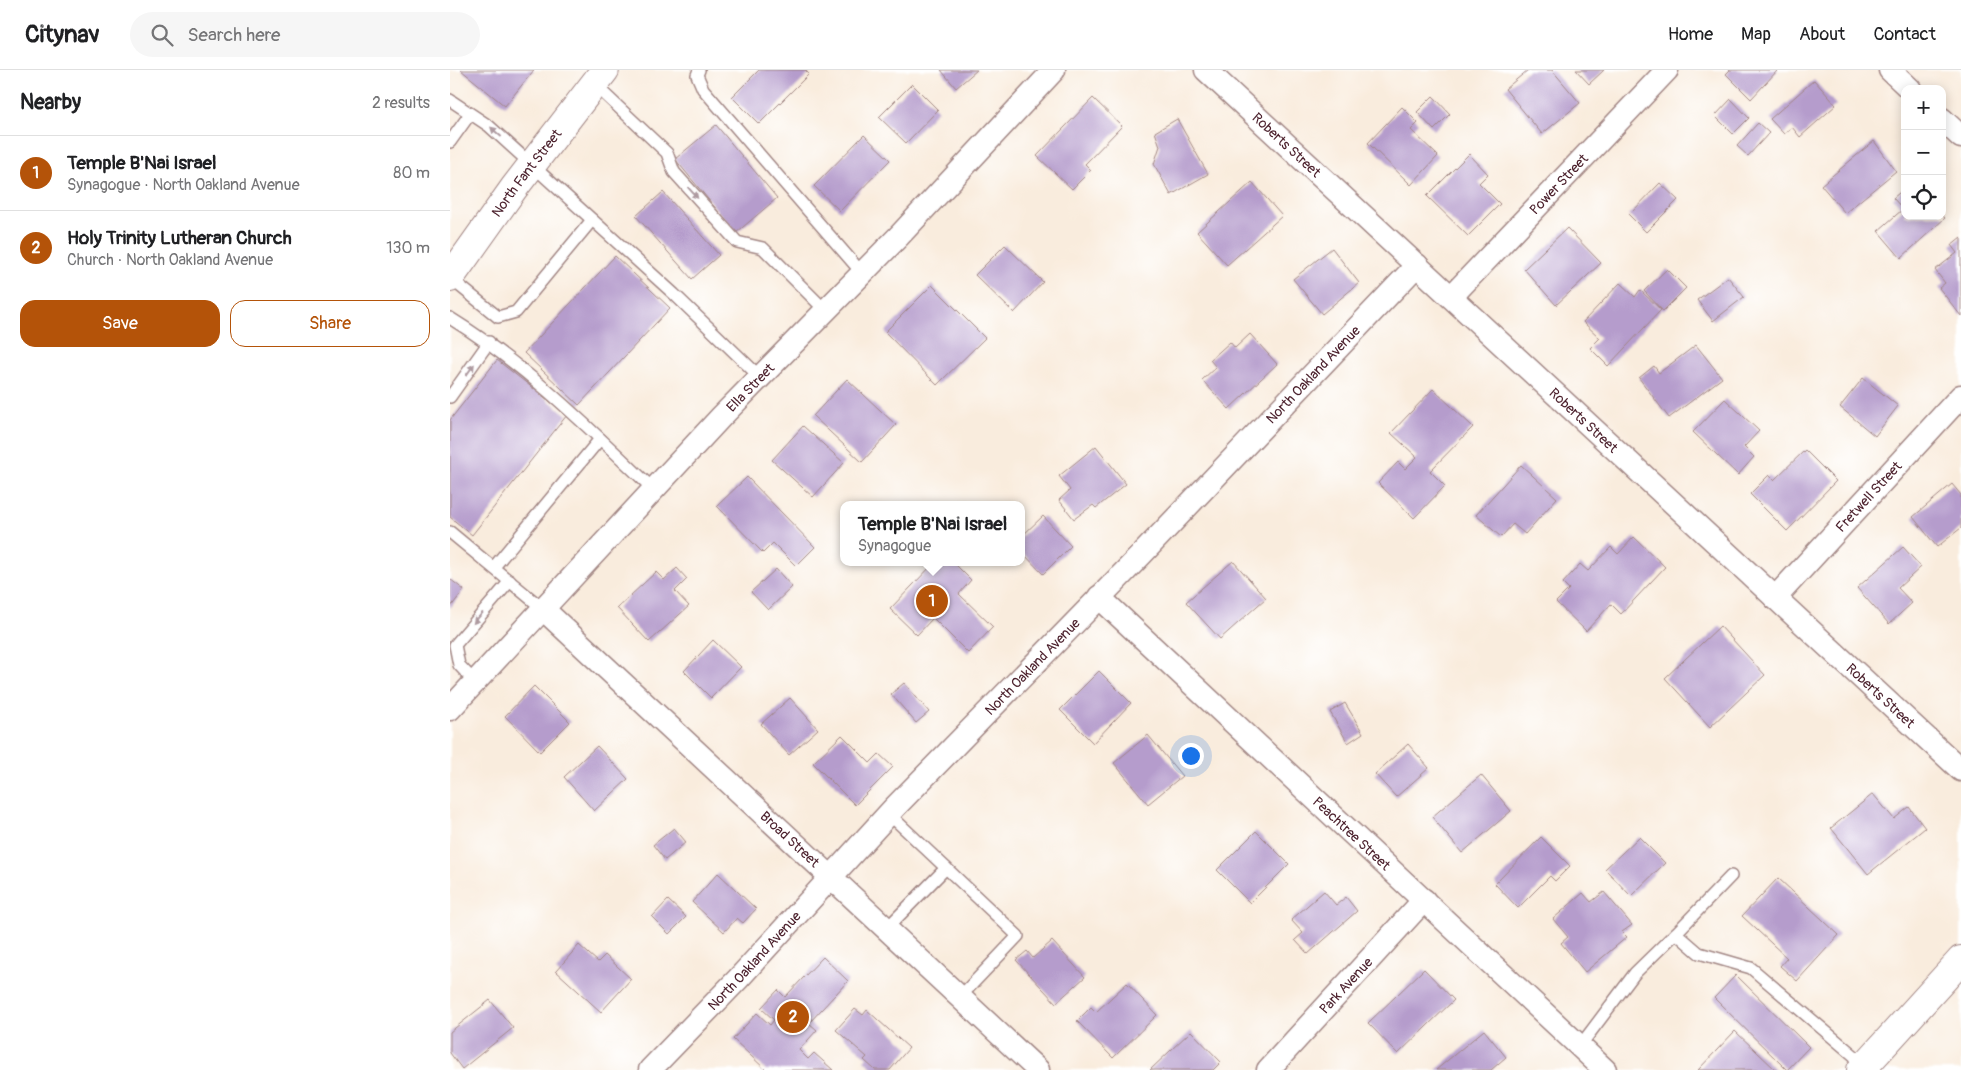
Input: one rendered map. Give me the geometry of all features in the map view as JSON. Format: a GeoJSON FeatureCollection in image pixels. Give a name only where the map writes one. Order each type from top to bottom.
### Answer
{"type":"FeatureCollection","features":[{"type":"Feature","properties":{"kind":"main road","name":"North Fant Street"},"geometry":{"type":"LineString","coordinates":[[450,278],[531,165],[600,77]]}},
{"type":"Feature","properties":{"kind":"main road"},"geometry":{"type":"LineString","coordinates":[[1865,1068],[1961,960]]}},
{"type":"Feature","properties":{"kind":"street","name":"Ella Street"},"geometry":{"type":"LineString","coordinates":[[450,709],[653,490],[1054,70]]}},
{"type":"Feature","properties":{"kind":"street","name":"Roberts Street"},"geometry":{"type":"LineString","coordinates":[[1206,70],[1961,770]]}},
{"type":"Feature","properties":{"kind":"street","name":"Power Street"},"geometry":{"type":"LineString","coordinates":[[1451,297],[1667,70]]}},
{"type":"Feature","properties":{"kind":"street"},"geometry":{"type":"LineString","coordinates":[[1890,70],[1906,85]]}},
{"type":"Feature","properties":{"kind":"street"},"geometry":{"type":"LineString","coordinates":[[1946,123],[1961,137]]}},
{"type":"Feature","properties":{"kind":"street","name":"North Oakland Avenue"},"geometry":{"type":"LineString","coordinates":[[650,1070],[889,814],[1416,265]]}},
{"type":"Feature","properties":{"kind":"street","name":"Fretwell Street"},"geometry":{"type":"LineString","coordinates":[[1776,598],[1961,396]]}},
{"type":"Feature","properties":{"kind":"street","name":"Peachtree Street"},"geometry":{"type":"LineString","coordinates":[[1099,597],[1605,1070]]}},
{"type":"Feature","properties":{"kind":"street","name":"Broad Street"},"geometry":{"type":"LineString","coordinates":[[542,608],[830,879],[887,928],[959,998],[1038,1070]]}},
{"type":"Feature","properties":{"kind":"street","name":"Park Avenue"},"geometry":{"type":"LineString","coordinates":[[1268,1070],[1424,900]]}},
{"type":"Feature","properties":{"kind":"lane"},"geometry":{"type":"LineString","coordinates":[[699,70],[696,75],[702,89],[862,273]]}},
{"type":"Feature","properties":{"kind":"lane"},"geometry":{"type":"LineString","coordinates":[[600,77],[667,153],[674,172],[737,242],[763,248],[826,310]]}},
{"type":"Feature","properties":{"kind":"lane"},"geometry":{"type":"LineString","coordinates":[[450,100],[489,126],[674,294],[760,377]]}},
{"type":"Feature","properties":{"kind":"lane"},"geometry":{"type":"LineString","coordinates":[[450,142],[470,114]]}},
{"type":"Feature","properties":{"kind":"lane"},"geometry":{"type":"LineString","coordinates":[[450,278],[498,317],[516,312],[592,220]]}},
{"type":"Feature","properties":{"kind":"lane"},"geometry":{"type":"LineString","coordinates":[[450,318],[489,342],[549,391],[653,490]]}},
{"type":"Feature","properties":{"kind":"lane"},"geometry":{"type":"LineString","coordinates":[[450,397],[489,342]]}},
{"type":"Feature","properties":{"kind":"lane"},"geometry":{"type":"LineString","coordinates":[[494,567],[600,439]]}},
{"type":"Feature","properties":{"kind":"lane"},"geometry":{"type":"LineString","coordinates":[[450,532],[542,608]]}},
{"type":"Feature","properties":{"kind":"lane"},"geometry":{"type":"LineString","coordinates":[[476,682],[460,665],[455,645],[510,581]]}},
{"type":"Feature","properties":{"kind":"lane"},"geometry":{"type":"LineString","coordinates":[[889,814],[1018,936],[959,998]]}},
{"type":"Feature","properties":{"kind":"lane"},"geometry":{"type":"LineString","coordinates":[[887,928],[946,868]]}},
{"type":"Feature","properties":{"kind":"lane"},"geometry":{"type":"LineString","coordinates":[[1580,1046],[1636,973],[1731,876]]}},
{"type":"Feature","properties":{"kind":"lane"},"geometry":{"type":"LineString","coordinates":[[1676,933],[1699,953],[1751,968],[1865,1068]]}},
{"type":"Feature","properties":{"kind":"building"},"geometry":{"type":"Polygon","coordinates":[[[461,70],[534,70],[505,106],[461,70]]]}},
{"type":"Feature","properties":{"kind":"building"},"geometry":{"type":"Polygon","coordinates":[[[759,70],[805,70],[809,74],[759,124],[732,97],[759,70]]]}},
{"type":"Feature","properties":{"kind":"building"},"geometry":{"type":"Polygon","coordinates":[[[941,70],[977,70],[956,88],[941,70]]]}},
{"type":"Feature","properties":{"kind":"building"},"geometry":{"type":"Polygon","coordinates":[[[1528,70],[1552,70],[1580,103],[1542,134],[1505,89],[1528,70]]]}},
{"type":"Feature","properties":{"kind":"building"},"geometry":{"type":"Polygon","coordinates":[[[1576,70],[1604,70],[1589,84],[1576,70]]]}},
{"type":"Feature","properties":{"kind":"building"},"geometry":{"type":"Polygon","coordinates":[[[1730,70],[1778,70],[1751,99],[1726,74],[1730,70]]]}},
{"type":"Feature","properties":{"kind":"building"},"geometry":{"type":"Polygon","coordinates":[[[1814,80],[1836,105],[1800,137],[1792,127],[1784,134],[1770,119],[1814,80]]]}},
{"type":"Feature","properties":{"kind":"building"},"geometry":{"type":"Polygon","coordinates":[[[912,84],[938,110],[906,143],[879,117],[912,84]]]}},
{"type":"Feature","properties":{"kind":"building"},"geometry":{"type":"Polygon","coordinates":[[[1433,96],[1450,114],[1434,130],[1417,112],[1433,96]]]}},
{"type":"Feature","properties":{"kind":"building"},"geometry":{"type":"Polygon","coordinates":[[[1093,98],[1122,126],[1085,164],[1091,170],[1072,189],[1037,156],[1093,98]]]}},
{"type":"Feature","properties":{"kind":"building"},"geometry":{"type":"Polygon","coordinates":[[[1731,99],[1749,118],[1733,134],[1715,116],[1731,99]]]}},
{"type":"Feature","properties":{"kind":"building"},"geometry":{"type":"Polygon","coordinates":[[[1402,107],[1418,123],[1411,130],[1438,156],[1411,185],[1368,143],[1402,107]]]}},
{"type":"Feature","properties":{"kind":"building"},"geometry":{"type":"Polygon","coordinates":[[[1177,119],[1208,174],[1171,195],[1154,164],[1160,146],[1155,132],[1177,119]]]}},
{"type":"Feature","properties":{"kind":"building"},"geometry":{"type":"Polygon","coordinates":[[[1758,123],[1769,133],[1748,156],[1737,146],[1758,123]]]}},
{"type":"Feature","properties":{"kind":"building"},"geometry":{"type":"Polygon","coordinates":[[[716,125],[777,198],[736,233],[675,159],[716,125]]]}},
{"type":"Feature","properties":{"kind":"building"},"geometry":{"type":"Polygon","coordinates":[[[864,135],[890,160],[840,211],[814,186],[864,135]]]}},
{"type":"Feature","properties":{"kind":"building"},"geometry":{"type":"Polygon","coordinates":[[[1874,141],[1896,171],[1845,213],[1821,185],[1874,141]]]}},
{"type":"Feature","properties":{"kind":"building"},"geometry":{"type":"Polygon","coordinates":[[[1469,154],[1488,174],[1479,183],[1500,204],[1468,236],[1427,196],[1469,154]]]}},
{"type":"Feature","properties":{"kind":"building"},"geometry":{"type":"Polygon","coordinates":[[[1252,182],[1282,216],[1227,265],[1197,232],[1252,182]]]}},
{"type":"Feature","properties":{"kind":"building"},"geometry":{"type":"Polygon","coordinates":[[[1660,183],[1678,200],[1646,232],[1629,215],[1660,183]]]}},
{"type":"Feature","properties":{"kind":"building"},"geometry":{"type":"Polygon","coordinates":[[[1901,191],[1901,207],[1893,198],[1901,191]]]}},
{"type":"Feature","properties":{"kind":"building"},"geometry":{"type":"Polygon","coordinates":[[[663,192],[719,255],[692,279],[636,216],[663,192]]]}},
{"type":"Feature","properties":{"kind":"building"},"geometry":{"type":"Polygon","coordinates":[[[1901,211],[1901,220],[1943,220],[1901,258],[1878,231],[1901,211]]]}},
{"type":"Feature","properties":{"kind":"building"},"geometry":{"type":"Polygon","coordinates":[[[1567,228],[1601,263],[1556,305],[1524,269],[1567,228]]]}},
{"type":"Feature","properties":{"kind":"building"},"geometry":{"type":"Polygon","coordinates":[[[1961,237],[1961,316],[1939,288],[1945,283],[1935,270],[1957,253],[1951,245],[1961,237]]]}},
{"type":"Feature","properties":{"kind":"building"},"geometry":{"type":"Polygon","coordinates":[[[1005,245],[1043,282],[1014,313],[975,275],[1005,245]]]}},
{"type":"Feature","properties":{"kind":"building"},"geometry":{"type":"Polygon","coordinates":[[[1332,248],[1359,283],[1322,314],[1293,279],[1332,248]]]}},
{"type":"Feature","properties":{"kind":"building"},"geometry":{"type":"Polygon","coordinates":[[[615,256],[670,308],[579,405],[524,353],[615,256]]]}},
{"type":"Feature","properties":{"kind":"building"},"geometry":{"type":"Polygon","coordinates":[[[1667,269],[1686,288],[1663,311],[1644,291],[1667,269]]]}},
{"type":"Feature","properties":{"kind":"building"},"geometry":{"type":"Polygon","coordinates":[[[1728,277],[1744,297],[1713,321],[1697,300],[1728,277]]]}},
{"type":"Feature","properties":{"kind":"building"},"geometry":{"type":"Polygon","coordinates":[[[1620,283],[1635,297],[1640,290],[1661,310],[1608,366],[1590,348],[1600,338],[1583,322],[1620,283]]]}},
{"type":"Feature","properties":{"kind":"building"},"geometry":{"type":"Polygon","coordinates":[[[932,285],[985,338],[937,385],[885,332],[932,285]]]}},
{"type":"Feature","properties":{"kind":"building"},"geometry":{"type":"Polygon","coordinates":[[[1250,334],[1277,364],[1229,409],[1202,380],[1216,367],[1210,360],[1230,342],[1235,348],[1250,334]]]}},
{"type":"Feature","properties":{"kind":"building"},"geometry":{"type":"Polygon","coordinates":[[[1696,345],[1722,378],[1669,418],[1639,378],[1654,366],[1659,373],[1696,345]]]}},
{"type":"Feature","properties":{"kind":"building"},"geometry":{"type":"Polygon","coordinates":[[[497,360],[567,415],[472,535],[450,517],[450,420],[497,360]]]}},
{"type":"Feature","properties":{"kind":"building"},"geometry":{"type":"Polygon","coordinates":[[[1863,378],[1898,406],[1875,436],[1840,407],[1863,378]]]}},
{"type":"Feature","properties":{"kind":"building"},"geometry":{"type":"Polygon","coordinates":[[[847,379],[896,425],[862,462],[813,416],[847,379]]]}},
{"type":"Feature","properties":{"kind":"building"},"geometry":{"type":"Polygon","coordinates":[[[1433,389],[1473,427],[1430,471],[1445,486],[1414,518],[1378,483],[1398,462],[1405,469],[1417,457],[1391,433],[1433,389]]]}},
{"type":"Feature","properties":{"kind":"building"},"geometry":{"type":"Polygon","coordinates":[[[1725,399],[1759,431],[1744,447],[1754,457],[1738,475],[1693,432],[1725,399]]]}},
{"type":"Feature","properties":{"kind":"building"},"geometry":{"type":"Polygon","coordinates":[[[803,426],[844,463],[813,497],[772,460],[803,426]]]}},
{"type":"Feature","properties":{"kind":"building"},"geometry":{"type":"Polygon","coordinates":[[[1096,446],[1126,484],[1096,508],[1093,505],[1074,519],[1059,500],[1070,490],[1059,476],[1096,446]]]}},
{"type":"Feature","properties":{"kind":"building"},"geometry":{"type":"Polygon","coordinates":[[[1805,450],[1836,481],[1787,531],[1750,494],[1769,475],[1774,480],[1805,450]]]}},
{"type":"Feature","properties":{"kind":"building"},"geometry":{"type":"Polygon","coordinates":[[[1521,465],[1557,498],[1525,534],[1513,524],[1501,537],[1476,515],[1521,465]]]}},
{"type":"Feature","properties":{"kind":"building"},"geometry":{"type":"Polygon","coordinates":[[[747,477],[815,547],[796,566],[773,543],[763,553],[717,506],[747,477]]]}},
{"type":"Feature","properties":{"kind":"building"},"geometry":{"type":"Polygon","coordinates":[[[1952,484],[1961,495],[1961,528],[1937,547],[1913,517],[1952,484]]]}},
{"type":"Feature","properties":{"kind":"building"},"geometry":{"type":"Polygon","coordinates":[[[1043,516],[1071,546],[1043,574],[1025,555],[1025,533],[1043,516]]]}},
{"type":"Feature","properties":{"kind":"building"},"geometry":{"type":"Polygon","coordinates":[[[1634,537],[1665,567],[1621,614],[1611,604],[1586,631],[1556,602],[1569,589],[1563,583],[1580,564],[1588,571],[1611,547],[1618,554],[1634,537]]]}},
{"type":"Feature","properties":{"kind":"building"},"geometry":{"type":"Polygon","coordinates":[[[1903,547],[1921,567],[1898,588],[1912,603],[1889,624],[1857,588],[1903,547]]]}},
{"type":"Feature","properties":{"kind":"building"},"geometry":{"type":"Polygon","coordinates":[[[1233,561],[1266,598],[1220,639],[1186,602],[1233,561]]]}},
{"type":"Feature","properties":{"kind":"building"},"geometry":{"type":"Polygon","coordinates":[[[931,566],[957,566],[971,580],[959,594],[993,627],[968,653],[933,618],[917,635],[890,609],[931,566]]]}},
{"type":"Feature","properties":{"kind":"building"},"geometry":{"type":"Polygon","coordinates":[[[677,568],[687,579],[675,591],[689,606],[649,642],[617,608],[656,572],[664,580],[677,568]]]}},
{"type":"Feature","properties":{"kind":"building"},"geometry":{"type":"Polygon","coordinates":[[[776,569],[792,587],[768,610],[751,592],[776,569]]]}},
{"type":"Feature","properties":{"kind":"building"},"geometry":{"type":"Polygon","coordinates":[[[450,579],[464,590],[450,608],[450,579]]]}},
{"type":"Feature","properties":{"kind":"building"},"geometry":{"type":"Polygon","coordinates":[[[1720,626],[1765,675],[1710,727],[1665,678],[1720,626]]]}},
{"type":"Feature","properties":{"kind":"building"},"geometry":{"type":"Polygon","coordinates":[[[713,640],[741,667],[711,698],[684,671],[713,640]]]}},
{"type":"Feature","properties":{"kind":"building"},"geometry":{"type":"Polygon","coordinates":[[[1099,671],[1131,703],[1093,743],[1060,710],[1099,671]]]}},
{"type":"Feature","properties":{"kind":"building"},"geometry":{"type":"Polygon","coordinates":[[[904,683],[929,712],[916,723],[891,694],[904,683]]]}},
{"type":"Feature","properties":{"kind":"building"},"geometry":{"type":"Polygon","coordinates":[[[534,686],[570,722],[540,752],[505,716],[534,686]]]}},
{"type":"Feature","properties":{"kind":"building"},"geometry":{"type":"Polygon","coordinates":[[[790,698],[818,729],[789,755],[761,724],[790,698]]]}},
{"type":"Feature","properties":{"kind":"building"},"geometry":{"type":"Polygon","coordinates":[[[1345,703],[1363,733],[1348,743],[1330,712],[1345,703]]]}},
{"type":"Feature","properties":{"kind":"building"},"geometry":{"type":"Polygon","coordinates":[[[842,735],[870,763],[879,754],[893,767],[855,805],[813,763],[842,735]]]}},
{"type":"Feature","properties":{"kind":"building"},"geometry":{"type":"Polygon","coordinates":[[[1148,735],[1182,776],[1148,804],[1114,763],[1148,735]]]}},
{"type":"Feature","properties":{"kind":"building"},"geometry":{"type":"Polygon","coordinates":[[[1408,744],[1429,768],[1396,797],[1375,774],[1408,744]]]}},
{"type":"Feature","properties":{"kind":"building"},"geometry":{"type":"Polygon","coordinates":[[[597,746],[628,779],[594,811],[564,777],[597,746]]]}},
{"type":"Feature","properties":{"kind":"building"},"geometry":{"type":"Polygon","coordinates":[[[1481,775],[1511,811],[1462,853],[1432,817],[1481,775]]]}},
{"type":"Feature","properties":{"kind":"building"},"geometry":{"type":"Polygon","coordinates":[[[1873,794],[1894,819],[1909,807],[1925,828],[1868,874],[1831,828],[1873,794]]]}},
{"type":"Feature","properties":{"kind":"building"},"geometry":{"type":"Polygon","coordinates":[[[674,828],[686,842],[665,860],[653,845],[674,828]]]}},
{"type":"Feature","properties":{"kind":"building"},"geometry":{"type":"Polygon","coordinates":[[[1256,831],[1289,864],[1250,903],[1217,870],[1256,831]]]}},
{"type":"Feature","properties":{"kind":"building"},"geometry":{"type":"Polygon","coordinates":[[[1541,837],[1570,866],[1555,881],[1550,876],[1518,908],[1495,884],[1541,837]]]}},
{"type":"Feature","properties":{"kind":"building"},"geometry":{"type":"Polygon","coordinates":[[[1639,837],[1665,863],[1631,896],[1605,869],[1639,837]]]}},
{"type":"Feature","properties":{"kind":"building"},"geometry":{"type":"Polygon","coordinates":[[[718,873],[756,909],[743,923],[737,918],[724,932],[692,902],[718,873]]]}},
{"type":"Feature","properties":{"kind":"building"},"geometry":{"type":"Polygon","coordinates":[[[1778,878],[1839,935],[1797,981],[1780,966],[1787,958],[1742,916],[1778,878]]]}},
{"type":"Feature","properties":{"kind":"building"},"geometry":{"type":"Polygon","coordinates":[[[1324,891],[1336,905],[1346,897],[1357,911],[1308,954],[1295,940],[1303,933],[1291,920],[1324,891]]]}},
{"type":"Feature","properties":{"kind":"building"},"geometry":{"type":"Polygon","coordinates":[[[1604,892],[1632,925],[1622,932],[1627,937],[1585,972],[1561,943],[1568,937],[1553,919],[1583,893],[1591,902],[1604,892]]]}},
{"type":"Feature","properties":{"kind":"building"},"geometry":{"type":"Polygon","coordinates":[[[668,900],[686,917],[669,934],[652,917],[668,900]]]}},
{"type":"Feature","properties":{"kind":"building"},"geometry":{"type":"Polygon","coordinates":[[[1052,941],[1085,977],[1056,1003],[1016,960],[1027,951],[1033,958],[1052,941]]]}},
{"type":"Feature","properties":{"kind":"building"},"geometry":{"type":"Polygon","coordinates":[[[579,945],[598,962],[605,955],[631,979],[601,1012],[556,971],[579,945]]]}},
{"type":"Feature","properties":{"kind":"building"},"geometry":{"type":"Polygon","coordinates":[[[823,957],[848,981],[809,1023],[817,1030],[799,1050],[808,1059],[814,1053],[833,1070],[766,1070],[733,1039],[757,1013],[770,1025],[774,1020],[761,1008],[778,990],[785,997],[823,957]]]}},
{"type":"Feature","properties":{"kind":"building"},"geometry":{"type":"Polygon","coordinates":[[[1424,969],[1454,1000],[1398,1054],[1368,1023],[1424,969]]]}},
{"type":"Feature","properties":{"kind":"building"},"geometry":{"type":"Polygon","coordinates":[[[1736,975],[1809,1047],[1787,1070],[1714,998],[1736,975]]]}},
{"type":"Feature","properties":{"kind":"building"},"geometry":{"type":"Polygon","coordinates":[[[1127,983],[1157,1015],[1113,1058],[1077,1021],[1091,1007],[1096,1012],[1127,983]]]}},
{"type":"Feature","properties":{"kind":"building"},"geometry":{"type":"Polygon","coordinates":[[[490,1000],[513,1028],[462,1069],[450,1053],[450,1032],[490,1000]]]}},
{"type":"Feature","properties":{"kind":"building"},"geometry":{"type":"Polygon","coordinates":[[[855,1009],[863,1015],[867,1010],[909,1048],[890,1070],[875,1070],[864,1060],[867,1057],[836,1030],[855,1009]]]}},
{"type":"Feature","properties":{"kind":"building"},"geometry":{"type":"Polygon","coordinates":[[[1484,1030],[1506,1057],[1491,1070],[1436,1070],[1484,1030]]]}},
{"type":"Feature","properties":{"kind":"building"},"geometry":{"type":"Polygon","coordinates":[[[1191,1031],[1221,1062],[1213,1070],[1150,1070],[1191,1031]]]}},
{"type":"Feature","properties":{"kind":"building"},"geometry":{"type":"Polygon","coordinates":[[[1735,1031],[1776,1070],[1698,1070],[1735,1031]]]}},
{"type":"Feature","properties":{"kind":"place","name":"Temple B'Nai Israel"},"geometry":{"type":"Point","coordinates":[932,601]}},
{"type":"Feature","properties":{"kind":"place","name":"Holy Trinity Lutheran Church"},"geometry":{"type":"Point","coordinates":[793,1017]}}]}
